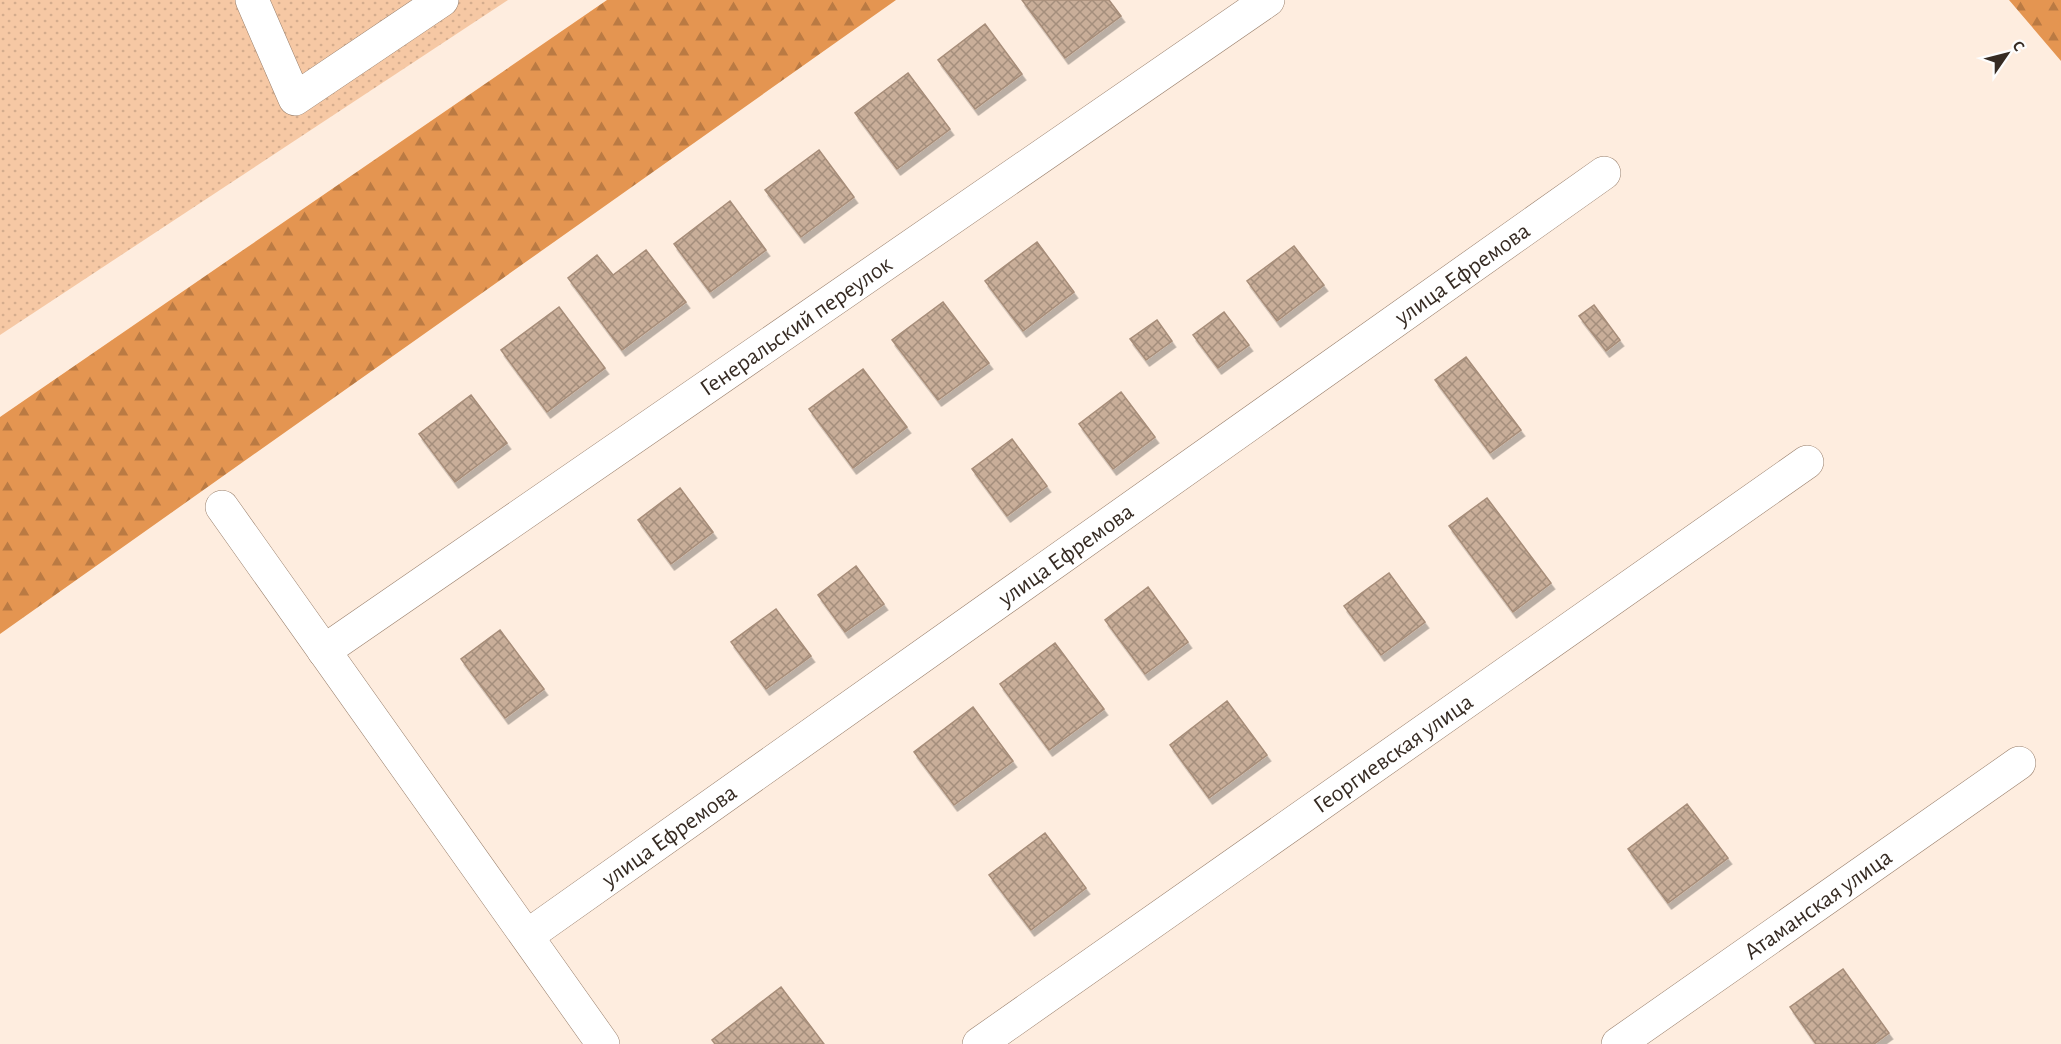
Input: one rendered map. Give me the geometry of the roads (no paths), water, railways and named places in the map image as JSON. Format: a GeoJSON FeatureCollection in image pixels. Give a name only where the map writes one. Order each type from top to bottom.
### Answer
{"type":"FeatureCollection","features":[{"type":"Feature","properties":{"kind":"street"},"geometry":{"type":"LineString","coordinates":[[252,0],[295,99],[442,0]]}},
{"type":"Feature","properties":{"kind":"street","name":"Генеральский переулок"},"geometry":{"type":"LineString","coordinates":[[324,651],[1268,0]]}},
{"type":"Feature","properties":{"kind":"street","name":"улица Ефремова"},"geometry":{"type":"LineString","coordinates":[[526,936],[1604,173]]}},
{"type":"Feature","properties":{"kind":"street","name":"Георгиевская улица"},"geometry":{"type":"LineString","coordinates":[[979,1044],[1807,462]]}},
{"type":"Feature","properties":{"kind":"street"},"geometry":{"type":"LineString","coordinates":[[222,507],[603,1044]]}},
{"type":"Feature","properties":{"kind":"street","name":"Атаманская улица"},"geometry":{"type":"LineString","coordinates":[[1618,1044],[2019,763]]}}]}
